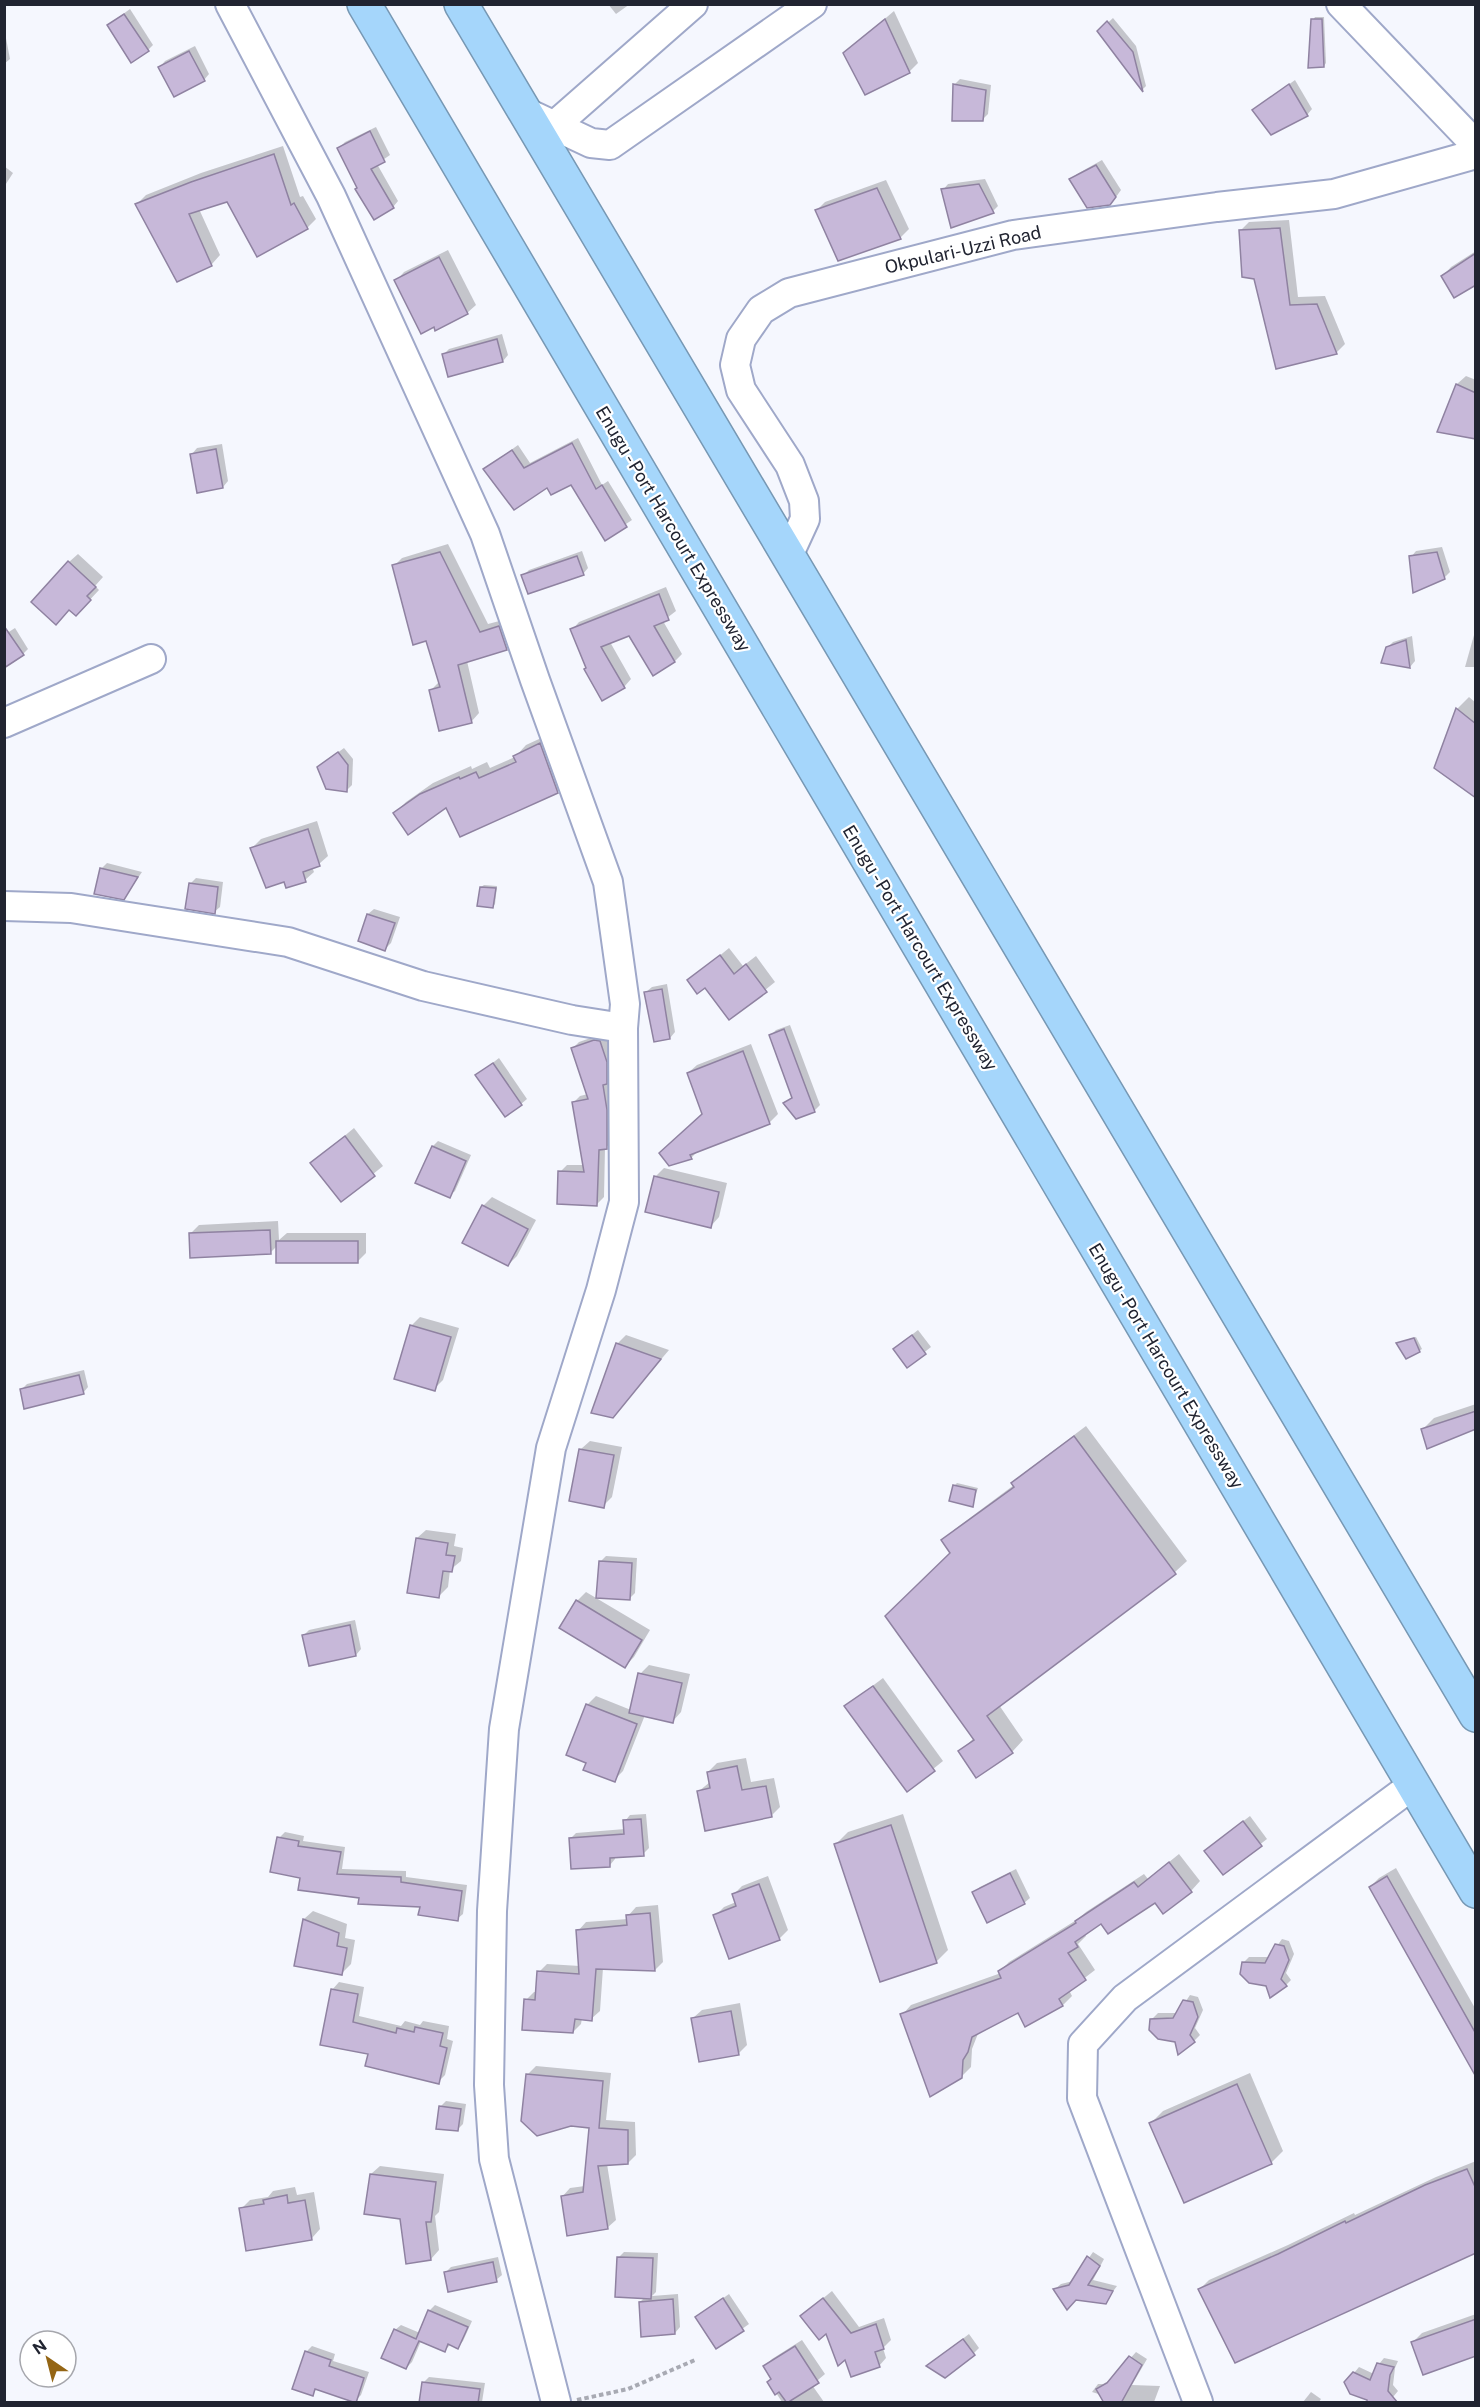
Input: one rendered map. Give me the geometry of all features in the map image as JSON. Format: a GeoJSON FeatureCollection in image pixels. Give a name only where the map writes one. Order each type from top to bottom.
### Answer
{"type":"FeatureCollection","features":[{"type":"Feature","properties":{"kind":"highway","name":"Enugu - Port Harcourt Expressway"},"geometry":{"type":"LineString","coordinates":[[364,4],[1476,1891]]}},
{"type":"Feature","properties":{"kind":"highway"},"geometry":{"type":"LineString","coordinates":[[461,4],[539,119],[788,556],[1476,1715]]}},
{"type":"Feature","properties":{"kind":"street"},"geometry":{"type":"LineString","coordinates":[[230,4],[331,196],[485,534],[608,882],[625,1004],[623,1028],[624,1202],[601,1290],[550,1448],[504,1729],[492,1911],[489,2085],[494,2159],[565,2401]]}},
{"type":"Feature","properties":{"kind":"street"},"geometry":{"type":"LineString","coordinates":[[693,4],[539,119],[591,143],[610,145],[812,4]]}},
{"type":"Feature","properties":{"kind":"street"},"geometry":{"type":"LineString","coordinates":[[1341,4],[1476,145]]}},
{"type":"Feature","properties":{"kind":"street","name":"Okpulari-Uzzi Road"},"geometry":{"type":"LineString","coordinates":[[788,556],[805,519],[804,501],[790,465],[741,390],[735,365],[741,339],[761,309],[789,293],[1013,235],[1217,207],[1334,194],[1476,154]]}},
{"type":"Feature","properties":{"kind":"street"},"geometry":{"type":"LineString","coordinates":[[4,723],[151,660]]}},
{"type":"Feature","properties":{"kind":"street"},"geometry":{"type":"LineString","coordinates":[[4,906],[71,908],[288,942],[423,986],[572,1020],[623,1028]]}},
{"type":"Feature","properties":{"kind":"street"},"geometry":{"type":"LineString","coordinates":[[1198,2403],[1082,2098],[1083,2043],[1125,1998],[1413,1785]]}},
{"type":"Feature","properties":{"kind":"path"},"geometry":{"type":"LineString","coordinates":[[565,2401],[627,2389],[695,2360]]}},
{"type":"Feature","properties":{"kind":"building"},"geometry":{"type":"Polygon","coordinates":[[[124,14],[149,51],[131,63],[107,25],[124,14]]]}},
{"type":"Feature","properties":{"kind":"building"},"geometry":{"type":"Polygon","coordinates":[[[885,19],[910,73],[865,95],[843,53],[885,19]]]}},
{"type":"Feature","properties":{"kind":"building"},"geometry":{"type":"Polygon","coordinates":[[[1311,19],[1322,19],[1324,67],[1308,68],[1311,19]]]}},
{"type":"Feature","properties":{"kind":"building"},"geometry":{"type":"Polygon","coordinates":[[[1107,21],[1133,52],[1143,92],[1097,31],[1107,21]]]}},
{"type":"Feature","properties":{"kind":"building"},"geometry":{"type":"Polygon","coordinates":[[[189,51],[205,81],[174,97],[158,67],[189,51]]]}},
{"type":"Feature","properties":{"kind":"building"},"geometry":{"type":"Polygon","coordinates":[[[953,84],[986,90],[983,121],[952,121],[953,84]]]}},
{"type":"Feature","properties":{"kind":"building"},"geometry":{"type":"Polygon","coordinates":[[[1289,84],[1308,116],[1271,135],[1252,110],[1289,84]]]}},
{"type":"Feature","properties":{"kind":"building"},"geometry":{"type":"Polygon","coordinates":[[[370,131],[385,162],[371,169],[394,208],[374,220],[355,189],[357,188],[337,148],[370,131]]]}},
{"type":"Feature","properties":{"kind":"building"},"geometry":{"type":"Polygon","coordinates":[[[274,154],[291,205],[294,203],[308,229],[257,257],[227,202],[189,214],[212,266],[177,282],[135,204],[274,154]]]}},
{"type":"Feature","properties":{"kind":"building"},"geometry":{"type":"Polygon","coordinates":[[[1096,165],[1116,197],[1110,205],[1087,208],[1069,179],[1096,165]]]}},
{"type":"Feature","properties":{"kind":"building"},"geometry":{"type":"Polygon","coordinates":[[[979,184],[994,213],[951,228],[941,189],[979,184]]]}},
{"type":"Feature","properties":{"kind":"building"},"geometry":{"type":"Polygon","coordinates":[[[877,188],[901,239],[838,261],[815,210],[877,188]]]}},
{"type":"Feature","properties":{"kind":"building"},"geometry":{"type":"Polygon","coordinates":[[[1280,228],[1290,305],[1317,304],[1337,354],[1276,369],[1254,279],[1242,277],[1239,230],[1280,228]]]}},
{"type":"Feature","properties":{"kind":"building"},"geometry":{"type":"Polygon","coordinates":[[[1476,253],[1476,285],[1454,298],[1441,276],[1476,253]]]}},
{"type":"Feature","properties":{"kind":"building"},"geometry":{"type":"Polygon","coordinates":[[[439,257],[468,314],[435,331],[434,327],[421,334],[394,280],[439,257]]]}},
{"type":"Feature","properties":{"kind":"building"},"geometry":{"type":"Polygon","coordinates":[[[497,339],[503,362],[448,377],[442,354],[497,339]]]}},
{"type":"Feature","properties":{"kind":"building"},"geometry":{"type":"Polygon","coordinates":[[[1456,384],[1476,393],[1476,439],[1437,432],[1456,384]]]}},
{"type":"Feature","properties":{"kind":"building"},"geometry":{"type":"Polygon","coordinates":[[[572,443],[596,489],[602,485],[627,527],[605,541],[571,485],[551,495],[547,488],[514,510],[483,469],[512,450],[524,468],[572,443]]]}},
{"type":"Feature","properties":{"kind":"building"},"geometry":{"type":"Polygon","coordinates":[[[216,449],[223,488],[197,493],[190,454],[216,449]]]}},
{"type":"Feature","properties":{"kind":"building"},"geometry":{"type":"Polygon","coordinates":[[[440,552],[480,632],[499,626],[507,650],[458,665],[472,723],[439,731],[429,690],[440,687],[426,641],[413,645],[392,565],[440,552]]]}},
{"type":"Feature","properties":{"kind":"building"},"geometry":{"type":"Polygon","coordinates":[[[1437,552],[1445,579],[1413,593],[1409,556],[1437,552]]]}},
{"type":"Feature","properties":{"kind":"building"},"geometry":{"type":"Polygon","coordinates":[[[577,556],[584,575],[528,594],[521,575],[577,556]]]}},
{"type":"Feature","properties":{"kind":"building"},"geometry":{"type":"Polygon","coordinates":[[[68,561],[96,587],[87,596],[91,600],[76,616],[69,610],[56,625],[31,602],[68,561]]]}},
{"type":"Feature","properties":{"kind":"building"},"geometry":{"type":"Polygon","coordinates":[[[659,594],[669,620],[654,626],[675,662],[653,676],[629,636],[601,647],[625,688],[602,701],[584,669],[586,668],[570,629],[659,594]]]}},
{"type":"Feature","properties":{"kind":"building"},"geometry":{"type":"Polygon","coordinates":[[[4,626],[24,655],[4,668],[4,626]]]}},
{"type":"Feature","properties":{"kind":"building"},"geometry":{"type":"Polygon","coordinates":[[[1406,640],[1410,668],[1381,663],[1386,647],[1406,640]]]}},
{"type":"Feature","properties":{"kind":"building"},"geometry":{"type":"Polygon","coordinates":[[[1456,708],[1476,724],[1476,798],[1434,768],[1456,708]]]}},
{"type":"Feature","properties":{"kind":"building"},"geometry":{"type":"Polygon","coordinates":[[[540,743],[558,793],[460,837],[446,808],[408,835],[393,813],[420,794],[459,777],[460,779],[476,772],[479,778],[516,762],[513,756],[540,743]]]}},
{"type":"Feature","properties":{"kind":"building"},"geometry":{"type":"Polygon","coordinates":[[[338,752],[348,765],[347,792],[326,789],[317,767],[338,752]]]}},
{"type":"Feature","properties":{"kind":"building"},"geometry":{"type":"Polygon","coordinates":[[[308,829],[320,866],[303,872],[306,882],[286,888],[284,882],[266,888],[250,848],[308,829]]]}},
{"type":"Feature","properties":{"kind":"building"},"geometry":{"type":"Polygon","coordinates":[[[100,868],[138,877],[124,900],[94,894],[100,868]]]}},
{"type":"Feature","properties":{"kind":"building"},"geometry":{"type":"Polygon","coordinates":[[[189,883],[218,887],[215,914],[185,909],[189,883]]]}},
{"type":"Feature","properties":{"kind":"building"},"geometry":{"type":"Polygon","coordinates":[[[480,887],[496,888],[493,908],[477,906],[480,887]]]}},
{"type":"Feature","properties":{"kind":"building"},"geometry":{"type":"Polygon","coordinates":[[[367,914],[395,923],[385,951],[358,941],[367,914]]]}},
{"type":"Feature","properties":{"kind":"building"},"geometry":{"type":"Polygon","coordinates":[[[720,955],[734,974],[746,964],[767,992],[729,1020],[705,988],[697,994],[687,980],[720,955]]]}},
{"type":"Feature","properties":{"kind":"building"},"geometry":{"type":"Polygon","coordinates":[[[662,989],[670,1039],[654,1042],[644,992],[662,989]]]}},
{"type":"Feature","properties":{"kind":"building"},"geometry":{"type":"Polygon","coordinates":[[[784,1029],[815,1112],[796,1119],[783,1103],[792,1098],[769,1035],[784,1029]]]}},
{"type":"Feature","properties":{"kind":"building"},"geometry":{"type":"Polygon","coordinates":[[[594,1040],[600,1041],[607,1062],[607,1084],[603,1085],[607,1110],[607,1149],[599,1150],[597,1206],[557,1204],[558,1171],[584,1172],[572,1102],[588,1099],[571,1048],[594,1040]]]}},
{"type":"Feature","properties":{"kind":"building"},"geometry":{"type":"Polygon","coordinates":[[[743,1051],[770,1124],[690,1155],[692,1159],[669,1166],[659,1153],[702,1114],[687,1073],[743,1051]]]}},
{"type":"Feature","properties":{"kind":"building"},"geometry":{"type":"Polygon","coordinates":[[[493,1063],[522,1105],[505,1117],[475,1075],[493,1063]]]}},
{"type":"Feature","properties":{"kind":"building"},"geometry":{"type":"Polygon","coordinates":[[[345,1136],[375,1176],[341,1202],[310,1163],[345,1136]]]}},
{"type":"Feature","properties":{"kind":"building"},"geometry":{"type":"Polygon","coordinates":[[[432,1146],[466,1161],[450,1198],[415,1183],[432,1146]]]}},
{"type":"Feature","properties":{"kind":"building"},"geometry":{"type":"Polygon","coordinates":[[[654,1176],[719,1192],[711,1228],[645,1212],[654,1176]]]}},
{"type":"Feature","properties":{"kind":"building"},"geometry":{"type":"Polygon","coordinates":[[[482,1205],[528,1229],[508,1266],[462,1243],[482,1205]]]}},
{"type":"Feature","properties":{"kind":"building"},"geometry":{"type":"Polygon","coordinates":[[[270,1230],[271,1254],[190,1258],[189,1233],[270,1230]]]}},
{"type":"Feature","properties":{"kind":"building"},"geometry":{"type":"Polygon","coordinates":[[[276,1241],[358,1241],[358,1263],[276,1263],[276,1241]]]}},
{"type":"Feature","properties":{"kind":"building"},"geometry":{"type":"Polygon","coordinates":[[[410,1325],[451,1337],[435,1391],[394,1379],[410,1325]]]}},
{"type":"Feature","properties":{"kind":"building"},"geometry":{"type":"Polygon","coordinates":[[[912,1335],[926,1354],[907,1368],[893,1349],[912,1335]]]}},
{"type":"Feature","properties":{"kind":"building"},"geometry":{"type":"Polygon","coordinates":[[[1414,1338],[1420,1352],[1406,1359],[1396,1343],[1414,1338]]]}},
{"type":"Feature","properties":{"kind":"building"},"geometry":{"type":"Polygon","coordinates":[[[616,1343],[661,1359],[613,1418],[591,1413],[616,1343]]]}},
{"type":"Feature","properties":{"kind":"building"},"geometry":{"type":"Polygon","coordinates":[[[79,1375],[84,1394],[24,1409],[20,1389],[79,1375]]]}},
{"type":"Feature","properties":{"kind":"building"},"geometry":{"type":"Polygon","coordinates":[[[1476,1411],[1476,1429],[1427,1449],[1421,1429],[1476,1411]]]}},
{"type":"Feature","properties":{"kind":"building"},"geometry":{"type":"Polygon","coordinates":[[[1074,1436],[1176,1574],[987,1716],[1013,1753],[976,1778],[958,1751],[974,1740],[885,1616],[950,1553],[941,1540],[1014,1487],[1011,1483],[1074,1436]]]}},
{"type":"Feature","properties":{"kind":"building"},"geometry":{"type":"Polygon","coordinates":[[[579,1449],[614,1455],[604,1508],[569,1501],[579,1449]]]}},
{"type":"Feature","properties":{"kind":"building"},"geometry":{"type":"Polygon","coordinates":[[[953,1485],[976,1490],[973,1507],[949,1501],[953,1485]]]}},
{"type":"Feature","properties":{"kind":"building"},"geometry":{"type":"Polygon","coordinates":[[[416,1538],[448,1543],[446,1555],[455,1556],[452,1572],[443,1571],[439,1598],[407,1593],[416,1538]]]}},
{"type":"Feature","properties":{"kind":"building"},"geometry":{"type":"Polygon","coordinates":[[[599,1561],[632,1563],[630,1600],[596,1598],[599,1561]]]}},
{"type":"Feature","properties":{"kind":"building"},"geometry":{"type":"Polygon","coordinates":[[[576,1600],[642,1640],[625,1668],[559,1628],[576,1600]]]}},
{"type":"Feature","properties":{"kind":"building"},"geometry":{"type":"Polygon","coordinates":[[[350,1625],[356,1656],[309,1666],[302,1635],[350,1625]]]}},
{"type":"Feature","properties":{"kind":"building"},"geometry":{"type":"Polygon","coordinates":[[[638,1673],[682,1683],[673,1723],[629,1713],[638,1673]]]}},
{"type":"Feature","properties":{"kind":"building"},"geometry":{"type":"Polygon","coordinates":[[[873,1686],[935,1771],[907,1792],[844,1706],[873,1686]]]}},
{"type":"Feature","properties":{"kind":"building"},"geometry":{"type":"Polygon","coordinates":[[[586,1704],[637,1724],[615,1782],[583,1770],[586,1763],[566,1755],[586,1704]]]}},
{"type":"Feature","properties":{"kind":"building"},"geometry":{"type":"Polygon","coordinates":[[[737,1766],[742,1790],[766,1786],[772,1817],[705,1831],[697,1791],[710,1788],[707,1772],[737,1766]]]}},
{"type":"Feature","properties":{"kind":"building"},"geometry":{"type":"Polygon","coordinates":[[[641,1819],[644,1856],[610,1858],[610,1867],[571,1869],[569,1838],[624,1834],[623,1820],[641,1819]]]}},
{"type":"Feature","properties":{"kind":"building"},"geometry":{"type":"Polygon","coordinates":[[[1243,1821],[1262,1846],[1223,1875],[1204,1851],[1243,1821]]]}},
{"type":"Feature","properties":{"kind":"building"},"geometry":{"type":"Polygon","coordinates":[[[891,1825],[937,1963],[880,1982],[834,1844],[891,1825]]]}},
{"type":"Feature","properties":{"kind":"building"},"geometry":{"type":"Polygon","coordinates":[[[277,1837],[299,1841],[298,1846],[341,1852],[337,1874],[401,1877],[401,1882],[462,1891],[458,1921],[418,1915],[420,1907],[358,1904],[359,1898],[298,1890],[300,1878],[270,1872],[277,1837]]]}},
{"type":"Feature","properties":{"kind":"building"},"geometry":{"type":"Polygon","coordinates":[[[1169,1862],[1192,1892],[1163,1914],[1155,1903],[1108,1934],[1101,1924],[1075,1942],[1078,1947],[1068,1953],[1086,1980],[1059,1999],[1063,2006],[1025,2027],[1018,2013],[972,2037],[963,2060],[962,2078],[930,2097],[900,2014],[1001,1978],[998,1971],[1076,1923],[1075,1921],[1134,1882],[1138,1887],[1169,1862]]]}},
{"type":"Feature","properties":{"kind":"building"},"geometry":{"type":"Polygon","coordinates":[[[1010,1873],[1025,1904],[987,1923],[972,1892],[1010,1873]]]}},
{"type":"Feature","properties":{"kind":"building"},"geometry":{"type":"Polygon","coordinates":[[[1387,1876],[1476,2034],[1476,2077],[1369,1887],[1387,1876]]]}},
{"type":"Feature","properties":{"kind":"building"},"geometry":{"type":"Polygon","coordinates":[[[759,1884],[780,1940],[729,1959],[713,1915],[736,1906],[732,1894],[759,1884]]]}},
{"type":"Feature","properties":{"kind":"building"},"geometry":{"type":"Polygon","coordinates":[[[650,1913],[655,1971],[596,1969],[592,2021],[575,2019],[573,2033],[522,2030],[524,1999],[535,2000],[537,1971],[579,1974],[576,1930],[627,1925],[626,1915],[650,1913]]]}},
{"type":"Feature","properties":{"kind":"building"},"geometry":{"type":"Polygon","coordinates":[[[303,1919],[339,1933],[337,1946],[347,1948],[342,1975],[294,1966],[303,1919]]]}},
{"type":"Feature","properties":{"kind":"building"},"geometry":{"type":"Polygon","coordinates":[[[1275,1944],[1284,1946],[1289,1960],[1281,1979],[1287,1986],[1270,1998],[1266,1986],[1249,1983],[1240,1974],[1242,1962],[1265,1963],[1275,1944]]]}},
{"type":"Feature","properties":{"kind":"building"},"geometry":{"type":"Polygon","coordinates":[[[331,1989],[358,1994],[353,2022],[396,2033],[397,2028],[414,2032],[415,2027],[443,2033],[440,2046],[447,2048],[439,2084],[365,2066],[368,2054],[320,2045],[331,1989]]]}},
{"type":"Feature","properties":{"kind":"building"},"geometry":{"type":"Polygon","coordinates":[[[1183,2000],[1193,2002],[1198,2017],[1190,2035],[1195,2042],[1178,2055],[1175,2042],[1158,2039],[1149,2030],[1150,2019],[1173,2018],[1183,2000]]]}},
{"type":"Feature","properties":{"kind":"building"},"geometry":{"type":"Polygon","coordinates":[[[731,2011],[739,2055],[699,2062],[691,2018],[731,2011]]]}},
{"type":"Feature","properties":{"kind":"building"},"geometry":{"type":"Polygon","coordinates":[[[526,2074],[603,2081],[599,2128],[628,2130],[628,2164],[598,2166],[608,2229],[567,2236],[561,2196],[583,2192],[589,2128],[571,2126],[537,2136],[521,2121],[526,2074]]]}},
{"type":"Feature","properties":{"kind":"building"},"geometry":{"type":"Polygon","coordinates":[[[1237,2084],[1272,2164],[1184,2203],[1149,2123],[1237,2084]]]}},
{"type":"Feature","properties":{"kind":"building"},"geometry":{"type":"Polygon","coordinates":[[[439,2106],[461,2109],[458,2131],[436,2129],[439,2106]]]}},
{"type":"Feature","properties":{"kind":"building"},"geometry":{"type":"Polygon","coordinates":[[[1467,2169],[1476,2189],[1476,2253],[1235,2363],[1198,2289],[1425,2185],[1467,2169]]]}},
{"type":"Feature","properties":{"kind":"building"},"geometry":{"type":"Polygon","coordinates":[[[370,2174],[436,2182],[431,2222],[426,2222],[431,2260],[406,2264],[400,2219],[364,2214],[370,2174]]]}},
{"type":"Feature","properties":{"kind":"building"},"geometry":{"type":"Polygon","coordinates":[[[287,2195],[288,2203],[305,2200],[312,2240],[246,2251],[239,2208],[264,2204],[263,2200],[287,2195]]]}},
{"type":"Feature","properties":{"kind":"building"},"geometry":{"type":"Polygon","coordinates":[[[1087,2256],[1100,2266],[1088,2285],[1113,2291],[1106,2304],[1076,2300],[1067,2310],[1053,2289],[1069,2285],[1087,2256]]]}},
{"type":"Feature","properties":{"kind":"building"},"geometry":{"type":"Polygon","coordinates":[[[617,2257],[653,2258],[651,2299],[615,2297],[617,2257]]]}},
{"type":"Feature","properties":{"kind":"building"},"geometry":{"type":"Polygon","coordinates":[[[493,2262],[497,2282],[448,2292],[444,2272],[493,2262]]]}},
{"type":"Feature","properties":{"kind":"building"},"geometry":{"type":"Polygon","coordinates":[[[723,2298],[744,2331],[716,2349],[695,2317],[723,2298]]]}},
{"type":"Feature","properties":{"kind":"building"},"geometry":{"type":"Polygon","coordinates":[[[823,2298],[851,2333],[876,2324],[884,2349],[875,2352],[880,2367],[851,2377],[845,2360],[838,2366],[826,2334],[819,2340],[800,2316],[823,2298]]]}},
{"type":"Feature","properties":{"kind":"building"},"geometry":{"type":"Polygon","coordinates":[[[673,2299],[675,2334],[641,2337],[639,2302],[673,2299]]]}},
{"type":"Feature","properties":{"kind":"building"},"geometry":{"type":"Polygon","coordinates":[[[428,2310],[468,2327],[458,2349],[448,2344],[445,2352],[419,2341],[406,2369],[381,2358],[394,2329],[416,2339],[428,2310]]]}},
{"type":"Feature","properties":{"kind":"building"},"geometry":{"type":"Polygon","coordinates":[[[1476,2319],[1476,2356],[1423,2375],[1411,2342],[1476,2319]]]}},
{"type":"Feature","properties":{"kind":"building"},"geometry":{"type":"Polygon","coordinates":[[[963,2339],[975,2355],[945,2378],[926,2366],[963,2339]]]}},
{"type":"Feature","properties":{"kind":"building"},"geometry":{"type":"Polygon","coordinates":[[[795,2346],[819,2383],[787,2403],[779,2392],[775,2395],[767,2382],[771,2379],[763,2366],[795,2346]]]}},
{"type":"Feature","properties":{"kind":"building"},"geometry":{"type":"Polygon","coordinates":[[[305,2351],[331,2360],[329,2366],[364,2378],[356,2403],[315,2389],[313,2396],[292,2389],[305,2351]]]}},
{"type":"Feature","properties":{"kind":"building"},"geometry":{"type":"Polygon","coordinates":[[[1129,2356],[1142,2365],[1121,2403],[1104,2403],[1096,2389],[1107,2383],[1129,2356]]]}},
{"type":"Feature","properties":{"kind":"building"},"geometry":{"type":"Polygon","coordinates":[[[1377,2363],[1394,2367],[1390,2375],[1388,2391],[1398,2403],[1367,2403],[1367,2400],[1350,2394],[1344,2382],[1353,2372],[1370,2380],[1377,2363]]]}},
{"type":"Feature","properties":{"kind":"building"},"geometry":{"type":"Polygon","coordinates":[[[422,2382],[480,2389],[478,2403],[419,2403],[422,2382]]]}}]}
